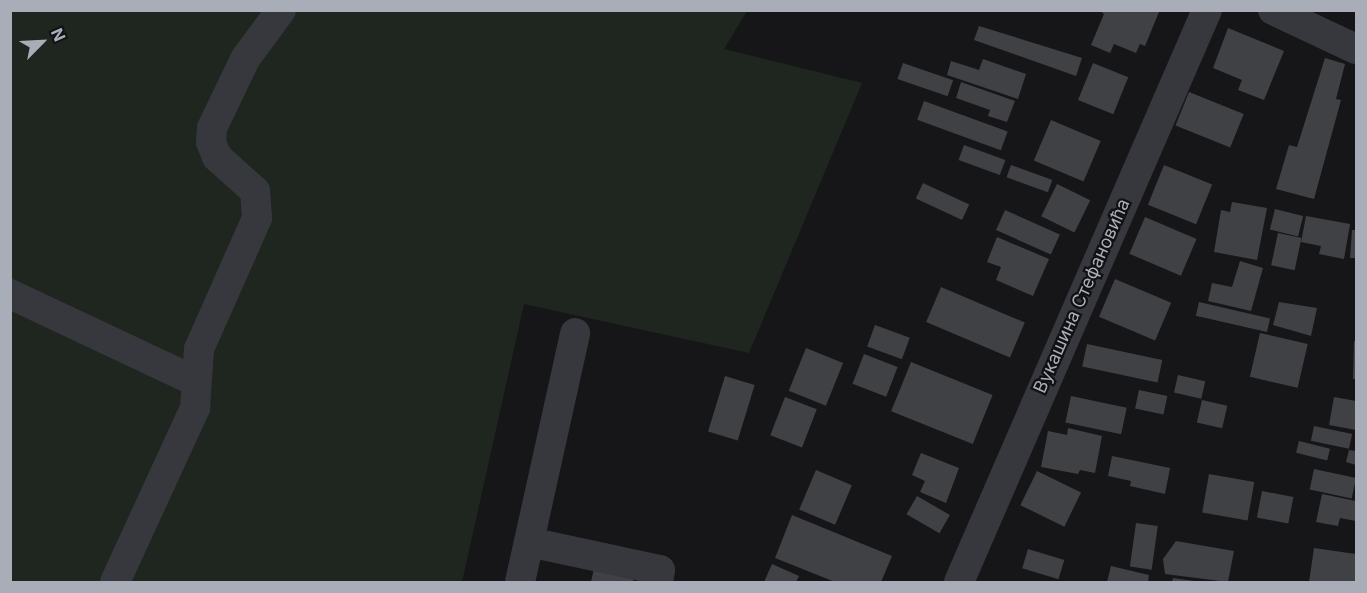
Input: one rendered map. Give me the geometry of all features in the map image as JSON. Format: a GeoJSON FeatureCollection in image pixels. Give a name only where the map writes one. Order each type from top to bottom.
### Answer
{"type":"FeatureCollection","features":[{"type":"Feature","properties":{"kind":"street"},"geometry":{"type":"LineString","coordinates":[[115,582],[195,408],[195,381],[199,349],[257,218],[259,205],[255,191],[217,157],[211,142],[212,128],[245,59],[281,10]]}},
{"type":"Feature","properties":{"kind":"street","name":"Вукашина Стефановића"},"geometry":{"type":"LineString","coordinates":[[959,582],[1207,10]]}},
{"type":"Feature","properties":{"kind":"street"},"geometry":{"type":"LineString","coordinates":[[1273,10],[1356,49]]}},
{"type":"Feature","properties":{"kind":"street"},"geometry":{"type":"LineString","coordinates":[[11,297],[195,381]]}},
{"type":"Feature","properties":{"kind":"street"},"geometry":{"type":"LineString","coordinates":[[520,582],[575,333]]}},
{"type":"Feature","properties":{"kind":"street"},"geometry":{"type":"LineString","coordinates":[[529,542],[660,570],[658,582]]}},
{"type":"Feature","properties":{"kind":"shaded area"},"geometry":{"type":"Polygon","coordinates":[[[10,11],[747,11],[724,49],[862,83],[749,353],[524,304],[462,582],[11,582],[10,11]]]}},
{"type":"Feature","properties":{"kind":"building"},"geometry":{"type":"Polygon","coordinates":[[[1099,10],[1157,10],[1159,12],[1145,46],[1140,44],[1136,53],[1114,44],[1110,53],[1091,45],[1104,14],[1099,10]]]}},
{"type":"Feature","properties":{"kind":"building"},"geometry":{"type":"Polygon","coordinates":[[[979,26],[1082,58],[1076,76],[974,40],[979,26]]]}},
{"type":"Feature","properties":{"kind":"building"},"geometry":{"type":"Polygon","coordinates":[[[1228,28],[1284,51],[1264,100],[1238,90],[1242,80],[1213,68],[1228,28]]]}},
{"type":"Feature","properties":{"kind":"building"},"geometry":{"type":"Polygon","coordinates":[[[1325,58],[1345,64],[1336,99],[1341,100],[1314,199],[1276,189],[1289,145],[1297,147],[1325,58]]]}},
{"type":"Feature","properties":{"kind":"building"},"geometry":{"type":"Polygon","coordinates":[[[983,59],[1026,74],[1018,99],[947,75],[951,61],[979,70],[983,59]]]}},
{"type":"Feature","properties":{"kind":"building"},"geometry":{"type":"Polygon","coordinates":[[[903,63],[953,80],[948,96],[897,79],[903,63]]]}},
{"type":"Feature","properties":{"kind":"building"},"geometry":{"type":"Polygon","coordinates":[[[1093,63],[1128,77],[1113,114],[1078,100],[1093,63]]]}},
{"type":"Feature","properties":{"kind":"building"},"geometry":{"type":"Polygon","coordinates":[[[961,82],[1015,101],[1007,122],[988,116],[990,110],[956,98],[961,82]]]}},
{"type":"Feature","properties":{"kind":"building"},"geometry":{"type":"Polygon","coordinates":[[[1189,92],[1244,114],[1230,147],[1176,125],[1189,92]]]}},
{"type":"Feature","properties":{"kind":"building"},"geometry":{"type":"Polygon","coordinates":[[[924,101],[1008,131],[1001,150],[917,120],[924,101]]]}},
{"type":"Feature","properties":{"kind":"building"},"geometry":{"type":"Polygon","coordinates":[[[1051,120],[1101,141],[1084,182],[1034,161],[1051,120]]]}},
{"type":"Feature","properties":{"kind":"building"},"geometry":{"type":"Polygon","coordinates":[[[964,145],[1005,160],[1000,175],[959,160],[964,145]]]}},
{"type":"Feature","properties":{"kind":"building"},"geometry":{"type":"Polygon","coordinates":[[[1011,165],[1052,180],[1048,192],[1007,177],[1011,165]]]}},
{"type":"Feature","properties":{"kind":"building"},"geometry":{"type":"Polygon","coordinates":[[[1164,165],[1212,184],[1196,224],[1148,205],[1164,165]]]}},
{"type":"Feature","properties":{"kind":"building"},"geometry":{"type":"Polygon","coordinates":[[[923,183],[969,205],[962,220],[916,198],[923,183]]]}},
{"type":"Feature","properties":{"kind":"building"},"geometry":{"type":"Polygon","coordinates":[[[1057,184],[1090,200],[1074,233],[1041,216],[1057,184]]]}},
{"type":"Feature","properties":{"kind":"building"},"geometry":{"type":"Polygon","coordinates":[[[1232,202],[1267,208],[1257,260],[1214,252],[1221,210],[1230,212],[1232,202]]]}},
{"type":"Feature","properties":{"kind":"building"},"geometry":{"type":"Polygon","coordinates":[[[1275,209],[1303,216],[1298,236],[1270,229],[1275,209]]]}},
{"type":"Feature","properties":{"kind":"building"},"geometry":{"type":"Polygon","coordinates":[[[1005,210],[1060,234],[1051,255],[996,230],[1005,210]]]}},
{"type":"Feature","properties":{"kind":"building"},"geometry":{"type":"Polygon","coordinates":[[[1306,216],[1350,224],[1344,259],[1319,254],[1321,246],[1301,242],[1306,216]]]}},
{"type":"Feature","properties":{"kind":"building"},"geometry":{"type":"Polygon","coordinates":[[[1145,217],[1197,239],[1181,276],[1129,254],[1145,217]]]}},
{"type":"Feature","properties":{"kind":"building"},"geometry":{"type":"Polygon","coordinates":[[[1352,230],[1356,230],[1356,258],[1350,258],[1352,230]]]}},
{"type":"Feature","properties":{"kind":"building"},"geometry":{"type":"Polygon","coordinates":[[[1278,233],[1301,238],[1295,270],[1271,265],[1278,233]]]}},
{"type":"Feature","properties":{"kind":"building"},"geometry":{"type":"Polygon","coordinates":[[[997,237],[1049,259],[1033,296],[996,280],[1001,267],[987,262],[997,237]]]}},
{"type":"Feature","properties":{"kind":"building"},"geometry":{"type":"Polygon","coordinates":[[[1240,261],[1263,268],[1251,311],[1208,301],[1212,283],[1232,287],[1240,261]]]}},
{"type":"Feature","properties":{"kind":"building"},"geometry":{"type":"Polygon","coordinates":[[[1115,279],[1171,303],[1155,341],[1099,317],[1115,279]]]}},
{"type":"Feature","properties":{"kind":"building"},"geometry":{"type":"Polygon","coordinates":[[[941,287],[1025,323],[1010,358],[926,322],[941,287]]]}},
{"type":"Feature","properties":{"kind":"building"},"geometry":{"type":"Polygon","coordinates":[[[1199,302],[1270,318],[1267,332],[1196,316],[1199,302]]]}},
{"type":"Feature","properties":{"kind":"building"},"geometry":{"type":"Polygon","coordinates":[[[1279,302],[1317,308],[1311,336],[1273,325],[1279,302]]]}},
{"type":"Feature","properties":{"kind":"building"},"geometry":{"type":"Polygon","coordinates":[[[875,325],[910,338],[902,359],[867,347],[875,325]]]}},
{"type":"Feature","properties":{"kind":"building"},"geometry":{"type":"Polygon","coordinates":[[[1260,333],[1308,344],[1298,388],[1250,377],[1260,333]]]}},
{"type":"Feature","properties":{"kind":"building"},"geometry":{"type":"Polygon","coordinates":[[[1354,341],[1356,341],[1356,379],[1353,379],[1354,341]]]}},
{"type":"Feature","properties":{"kind":"building"},"geometry":{"type":"Polygon","coordinates":[[[1087,344],[1162,360],[1158,383],[1082,366],[1087,344]]]}},
{"type":"Feature","properties":{"kind":"building"},"geometry":{"type":"Polygon","coordinates":[[[806,348],[843,363],[826,406],[789,391],[806,348]]]}},
{"type":"Feature","properties":{"kind":"building"},"geometry":{"type":"Polygon","coordinates":[[[864,354],[898,367],[886,397],[853,384],[864,354]]]}},
{"type":"Feature","properties":{"kind":"building"},"geometry":{"type":"Polygon","coordinates":[[[911,362],[993,395],[973,444],[891,411],[911,362]]]}},
{"type":"Feature","properties":{"kind":"building"},"geometry":{"type":"Polygon","coordinates":[[[1178,375],[1205,381],[1201,399],[1174,393],[1178,375]]]}},
{"type":"Feature","properties":{"kind":"building"},"geometry":{"type":"Polygon","coordinates":[[[725,376],[755,385],[738,441],[708,431],[725,376]]]}},
{"type":"Feature","properties":{"kind":"building"},"geometry":{"type":"Polygon","coordinates":[[[1139,390],[1167,396],[1163,415],[1135,409],[1139,390]]]}},
{"type":"Feature","properties":{"kind":"building"},"geometry":{"type":"Polygon","coordinates":[[[1071,396],[1127,408],[1121,434],[1065,422],[1071,396]]]}},
{"type":"Feature","properties":{"kind":"building"},"geometry":{"type":"Polygon","coordinates":[[[785,397],[817,409],[802,447],[770,435],[785,397]]]}},
{"type":"Feature","properties":{"kind":"building"},"geometry":{"type":"Polygon","coordinates":[[[1334,397],[1356,401],[1356,430],[1329,425],[1334,397]]]}},
{"type":"Feature","properties":{"kind":"building"},"geometry":{"type":"Polygon","coordinates":[[[1202,400],[1227,406],[1222,428],[1197,422],[1202,400]]]}},
{"type":"Feature","properties":{"kind":"building"},"geometry":{"type":"Polygon","coordinates":[[[1314,426],[1352,434],[1349,449],[1311,441],[1314,426]]]}},
{"type":"Feature","properties":{"kind":"building"},"geometry":{"type":"Polygon","coordinates":[[[1068,428],[1102,436],[1095,473],[1080,470],[1078,474],[1041,467],[1048,431],[1067,435],[1068,428]]]}},
{"type":"Feature","properties":{"kind":"building"},"geometry":{"type":"Polygon","coordinates":[[[1299,441],[1330,449],[1327,460],[1296,453],[1299,441]]]}},
{"type":"Feature","properties":{"kind":"building"},"geometry":{"type":"Polygon","coordinates":[[[1349,450],[1356,451],[1356,465],[1346,462],[1349,450]]]}},
{"type":"Feature","properties":{"kind":"building"},"geometry":{"type":"Polygon","coordinates":[[[921,453],[959,468],[946,503],[920,492],[925,481],[912,475],[921,453]]]}},
{"type":"Feature","properties":{"kind":"building"},"geometry":{"type":"Polygon","coordinates":[[[1112,456],[1170,468],[1165,494],[1130,486],[1131,481],[1108,476],[1112,456]]]}},
{"type":"Feature","properties":{"kind":"building"},"geometry":{"type":"Polygon","coordinates":[[[1314,469],[1356,478],[1352,498],[1310,490],[1314,469]]]}},
{"type":"Feature","properties":{"kind":"building"},"geometry":{"type":"Polygon","coordinates":[[[816,470],[852,485],[835,525],[799,510],[816,470]]]}},
{"type":"Feature","properties":{"kind":"building"},"geometry":{"type":"Polygon","coordinates":[[[1037,471],[1081,492],[1064,527],[1020,505],[1037,471]]]}},
{"type":"Feature","properties":{"kind":"building"},"geometry":{"type":"Polygon","coordinates":[[[1209,474],[1254,482],[1248,520],[1202,512],[1209,474]]]}},
{"type":"Feature","properties":{"kind":"building"},"geometry":{"type":"Polygon","coordinates":[[[1262,491],[1293,497],[1288,524],[1257,518],[1262,491]]]}},
{"type":"Feature","properties":{"kind":"building"},"geometry":{"type":"Polygon","coordinates":[[[1322,494],[1356,501],[1356,521],[1340,518],[1338,526],[1316,522],[1322,494]]]}},
{"type":"Feature","properties":{"kind":"building"},"geometry":{"type":"Polygon","coordinates":[[[917,496],[950,515],[939,533],[906,514],[917,496]]]}},
{"type":"Feature","properties":{"kind":"building"},"geometry":{"type":"Polygon","coordinates":[[[792,515],[892,556],[881,582],[835,582],[775,558],[792,515]]]}},
{"type":"Feature","properties":{"kind":"building"},"geometry":{"type":"Polygon","coordinates":[[[1136,523],[1158,526],[1152,570],[1130,567],[1136,523]]]}},
{"type":"Feature","properties":{"kind":"building"},"geometry":{"type":"Polygon","coordinates":[[[1176,541],[1234,551],[1228,582],[1165,574],[1163,559],[1176,541]]]}},
{"type":"Feature","properties":{"kind":"building"},"geometry":{"type":"Polygon","coordinates":[[[1314,548],[1356,554],[1356,582],[1309,582],[1314,548]]]}},
{"type":"Feature","properties":{"kind":"building"},"geometry":{"type":"Polygon","coordinates":[[[1028,549],[1064,560],[1058,579],[1022,568],[1028,549]]]}},
{"type":"Feature","properties":{"kind":"building"},"geometry":{"type":"Polygon","coordinates":[[[596,559],[636,567],[633,582],[591,582],[596,559]]]}},
{"type":"Feature","properties":{"kind":"building"},"geometry":{"type":"Polygon","coordinates":[[[772,564],[799,576],[796,582],[764,582],[772,564]]]}},
{"type":"Feature","properties":{"kind":"building"},"geometry":{"type":"Polygon","coordinates":[[[1111,566],[1149,575],[1148,582],[1107,582],[1111,566]]]}},
{"type":"Feature","properties":{"kind":"building"},"geometry":{"type":"Polygon","coordinates":[[[1173,578],[1194,581],[1194,582],[1172,582],[1173,578]]]}}]}
